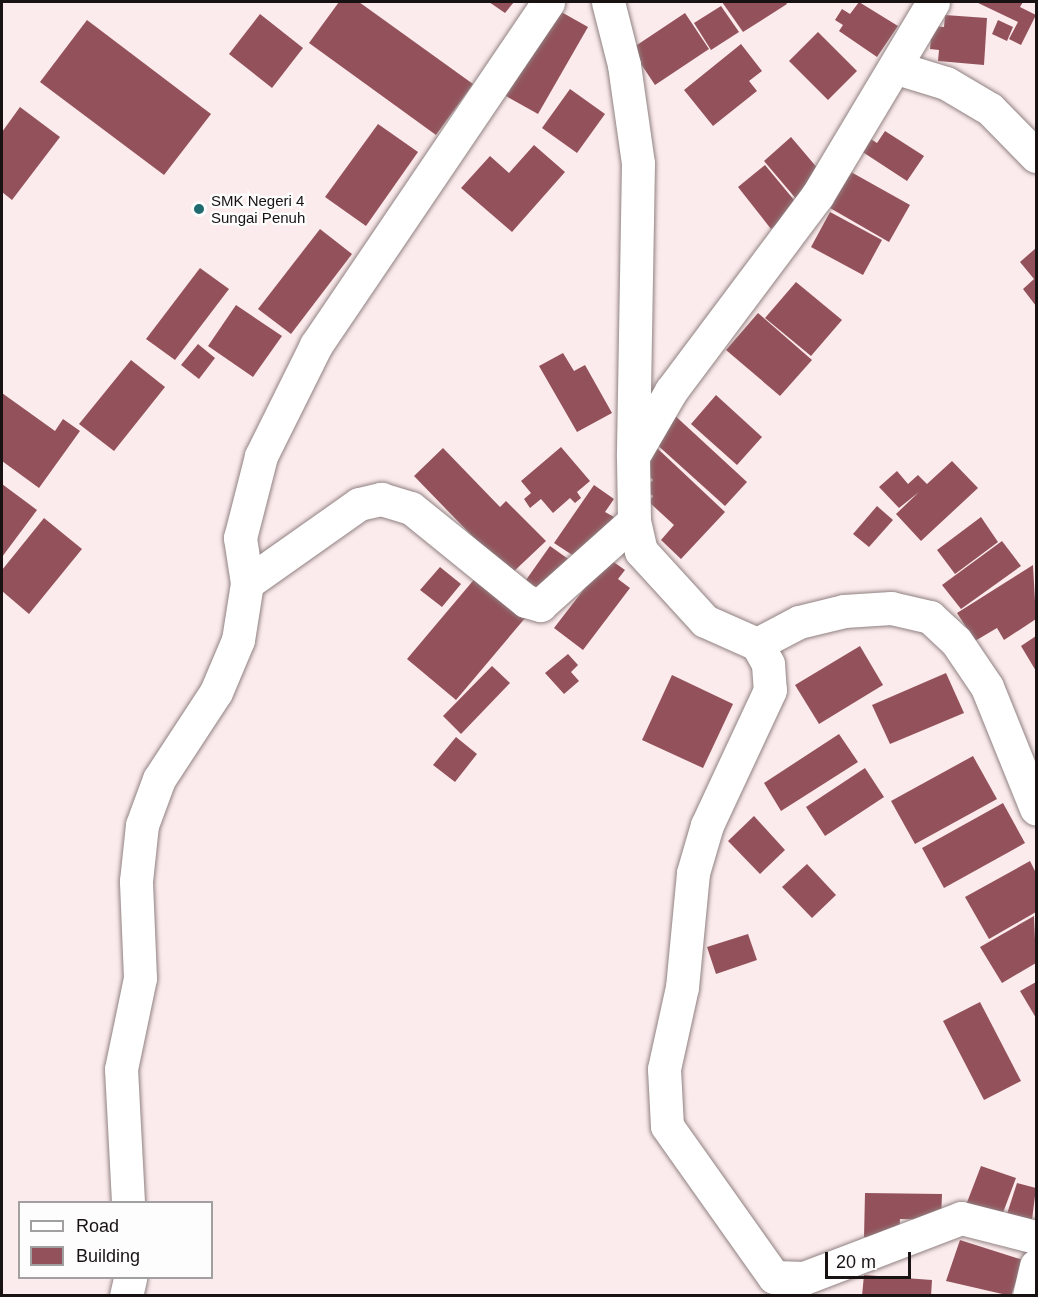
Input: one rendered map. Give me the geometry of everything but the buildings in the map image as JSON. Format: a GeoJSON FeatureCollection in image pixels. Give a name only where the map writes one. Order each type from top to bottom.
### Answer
{"type":"FeatureCollection","features":[{"type":"Feature","properties":{"kind":"street"},"geometry":{"type":"LineString","coordinates":[[128,1201],[121,1069],[140,978],[136,881],[142,825],[159,779],[216,692],[238,640],[247,583],[240,538],[246,502],[261,456],[316,345],[548,2]]}},
{"type":"Feature","properties":{"kind":"street"},"geometry":{"type":"LineString","coordinates":[[608,2],[624,65],[638,163],[634,521],[641,550],[681,600],[705,621],[757,644],[768,664],[770,690],[707,825],[693,873],[681,987],[664,1069],[667,1126],[774,1277],[804,1278],[961,1218],[1036,1237]]}},
{"type":"Feature","properties":{"kind":"street"},"geometry":{"type":"LineString","coordinates":[[633,457],[671,391],[817,195],[897,68],[933,2]]}},
{"type":"Feature","properties":{"kind":"street"},"geometry":{"type":"LineString","coordinates":[[897,68],[946,83],[990,108],[1036,156]]}},
{"type":"Feature","properties":{"kind":"street"},"geometry":{"type":"LineString","coordinates":[[247,583],[358,504],[381,500],[411,508],[526,601],[540,605],[634,521]]}},
{"type":"Feature","properties":{"kind":"street"},"geometry":{"type":"LineString","coordinates":[[757,644],[799,622],[844,611],[891,608],[930,617],[956,641],[987,687],[1036,808]]}},
{"type":"Feature","properties":{"kind":"street"},"geometry":{"type":"LineString","coordinates":[[1029,1296],[1036,1266]]}},
{"type":"Feature","properties":{"kind":"street"},"geometry":{"type":"LineString","coordinates":[[126,1296],[130,1279]]}},
{"type":"Feature","properties":{"kind":"place","name":"SMK Negeri 4 Sungai Penuh"},"geometry":{"type":"Point","coordinates":[199,209]}}]}
